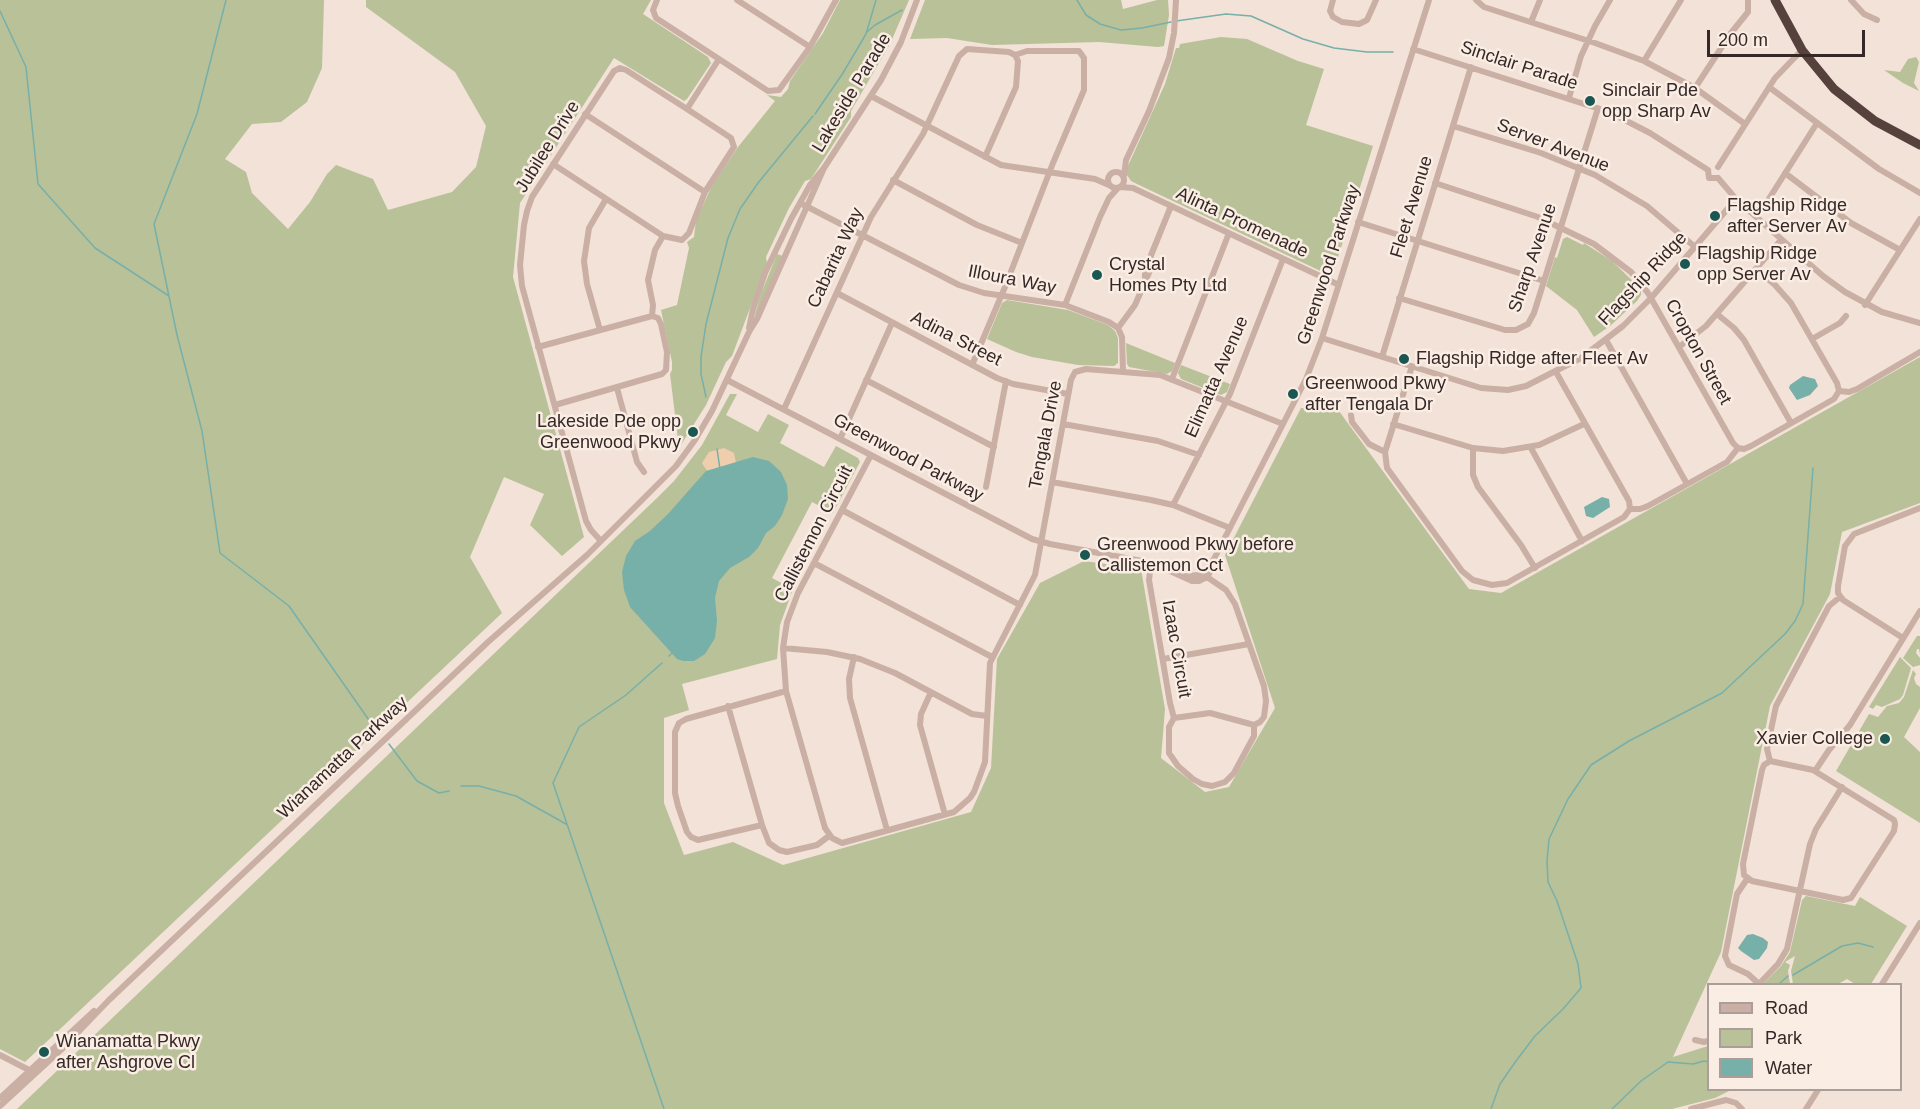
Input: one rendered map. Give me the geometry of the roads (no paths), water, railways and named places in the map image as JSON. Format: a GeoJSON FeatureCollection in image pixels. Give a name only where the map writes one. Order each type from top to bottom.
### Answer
{"type":"FeatureCollection","features":[{"type":"Feature","properties":{"kind":"highway"},"geometry":{"type":"LineString","coordinates":[[1775,0],[1802,50],[1825,79],[1853,105],[1884,127],[1920,145]]}},
{"type":"Feature","properties":{"kind":"street"},"geometry":{"type":"LineString","coordinates":[[657,0],[652,10],[656,18],[768,91],[781,88],[810,47],[836,0]]}},
{"type":"Feature","properties":{"kind":"street"},"geometry":{"type":"LineString","coordinates":[[737,0],[810,47]]}},
{"type":"Feature","properties":{"kind":"street","name":"Lakeside Parade"},"geometry":{"type":"LineString","coordinates":[[749,332],[753,309],[765,273],[800,203],[871,96],[898,47],[917,0]]}},
{"type":"Feature","properties":{"kind":"street"},"geometry":{"type":"LineString","coordinates":[[1065,305],[1114,187],[1124,178],[1126,160],[1165,70],[1174,33],[1176,0]]}},
{"type":"Feature","properties":{"kind":"street"},"geometry":{"type":"LineString","coordinates":[[1333,0],[1330,11],[1333,17],[1342,22],[1356,24],[1362,24],[1367,20],[1376,0]]}},
{"type":"Feature","properties":{"kind":"street","name":"Greenwood Parkway"},"geometry":{"type":"LineString","coordinates":[[1184,576],[1201,575],[1214,559],[1306,379],[1322,338],[1429,0]]}},
{"type":"Feature","properties":{"kind":"street"},"geometry":{"type":"LineString","coordinates":[[1476,0],[1484,8],[1588,40],[1644,61],[1695,88],[1745,124]]}},
{"type":"Feature","properties":{"kind":"street"},"geometry":{"type":"LineString","coordinates":[[1531,22],[1540,0]]}},
{"type":"Feature","properties":{"kind":"street"},"geometry":{"type":"LineString","coordinates":[[1569,98],[1588,40],[1610,0]]}},
{"type":"Feature","properties":{"kind":"street"},"geometry":{"type":"LineString","coordinates":[[1644,61],[1681,0]]}},
{"type":"Feature","properties":{"kind":"street"},"geometry":{"type":"LineString","coordinates":[[1695,88],[1726,40],[1748,12],[1748,0]]}},
{"type":"Feature","properties":{"kind":"street"},"geometry":{"type":"LineString","coordinates":[[1851,0],[1864,14],[1877,20]]}},
{"type":"Feature","properties":{"kind":"street","name":"Cabarita Way"},"geometry":{"type":"LineString","coordinates":[[784,409],[877,207],[927,126],[963,51],[970,48],[1005,51],[1015,55]]}},
{"type":"Feature","properties":{"kind":"street","name":"Sinclair Parade"},"geometry":{"type":"LineString","coordinates":[[1413,49],[1598,108],[1650,133],[1695,164],[1708,170]]}},
{"type":"Feature","properties":{"kind":"street"},"geometry":{"type":"LineString","coordinates":[[1718,167],[1768,87],[1802,50]]}},
{"type":"Feature","properties":{"kind":"street"},"geometry":{"type":"LineString","coordinates":[[972,365],[1083,95],[1084,58],[1079,51],[1027,51],[1015,55],[1018,61],[1017,84],[985,157]]}},
{"type":"Feature","properties":{"kind":"street"},"geometry":{"type":"LineString","coordinates":[[553,164],[663,236],[679,240],[687,236],[705,192],[734,150],[731,138],[687,109],[719,59]]}},
{"type":"Feature","properties":{"kind":"street","name":"Fleet Avenue"},"geometry":{"type":"LineString","coordinates":[[1382,357],[1471,67]]}},
{"type":"Feature","properties":{"kind":"street","name":"Jubilee Drive"},"geometry":{"type":"LineString","coordinates":[[601,541],[586,521],[522,286],[520,265],[525,217],[529,204],[553,164],[613,72],[620,68],[626,70],[687,109]]}},
{"type":"Feature","properties":{"kind":"street"},"geometry":{"type":"LineString","coordinates":[[1768,87],[1879,169],[1920,193]]}},
{"type":"Feature","properties":{"kind":"street","name":"Alinta Promenade"},"geometry":{"type":"LineString","coordinates":[[871,96],[985,157],[1007,166],[1095,179],[1114,187],[1133,188],[1339,285]]}},
{"type":"Feature","properties":{"kind":"street","name":"Sharp Avenue"},"geometry":{"type":"LineString","coordinates":[[1400,298],[1499,329],[1511,331],[1522,328],[1532,318],[1598,108]]}},
{"type":"Feature","properties":{"kind":"street"},"geometry":{"type":"LineString","coordinates":[[585,114],[705,192]]}},
{"type":"Feature","properties":{"kind":"street"},"geometry":{"type":"LineString","coordinates":[[1765,205],[1817,123]]}},
{"type":"Feature","properties":{"kind":"street","name":"Server Avenue"},"geometry":{"type":"LineString","coordinates":[[1453,126],[1541,153],[1579,168],[1635,198],[1695,247]]}},
{"type":"Feature","properties":{"kind":"street"},"geometry":{"type":"LineString","coordinates":[[1114,187],[1108,177],[1126,160]]}},
{"type":"Feature","properties":{"kind":"street"},"geometry":{"type":"LineString","coordinates":[[1718,167],[1712,166],[1708,170],[1709,177],[1718,178],[1736,199],[1835,285],[1865,305],[1892,316],[1920,323]]}},
{"type":"Feature","properties":{"kind":"street"},"geometry":{"type":"LineString","coordinates":[[1718,167],[1720,173],[1718,178]]}},
{"type":"Feature","properties":{"kind":"street","name":"Lakeside Parade"},"geometry":{"type":"LineString","coordinates":[[601,541],[664,479],[686,454],[707,421],[757,319],[824,168]]}},
{"type":"Feature","properties":{"kind":"street"},"geometry":{"type":"LineString","coordinates":[[1112,173],[1120,173],[1124,178]]}},
{"type":"Feature","properties":{"kind":"street","name":"Alinta Promenade"},"geometry":{"type":"LineString","coordinates":[[1095,179],[1112,173]]}},
{"type":"Feature","properties":{"kind":"street"},"geometry":{"type":"LineString","coordinates":[[1785,173],[1851,223],[1900,250]]}},
{"type":"Feature","properties":{"kind":"street","name":"Alinta Promenade"},"geometry":{"type":"LineString","coordinates":[[1124,178],[1133,188]]}},
{"type":"Feature","properties":{"kind":"street"},"geometry":{"type":"LineString","coordinates":[[893,180],[977,225],[1022,243]]}},
{"type":"Feature","properties":{"kind":"street","name":"Cropton Street"},"geometry":{"type":"LineString","coordinates":[[1435,183],[1524,211],[1561,227],[1613,257],[1635,276],[1651,298],[1732,443],[1738,448]]}},
{"type":"Feature","properties":{"kind":"street"},"geometry":{"type":"LineString","coordinates":[[600,330],[587,284],[584,261],[590,228],[606,199]]}},
{"type":"Feature","properties":{"kind":"street","name":"Flagship Ridge"},"geometry":{"type":"LineString","coordinates":[[1322,338],[1480,388],[1499,390],[1526,386],[1581,358],[1631,318],[1736,199]]}},
{"type":"Feature","properties":{"kind":"street","name":"Illoura Way"},"geometry":{"type":"LineString","coordinates":[[800,203],[959,285],[979,292],[1065,305],[1101,318],[1118,328]]}},
{"type":"Feature","properties":{"kind":"street"},"geometry":{"type":"LineString","coordinates":[[1123,371],[1123,344],[1118,328],[1133,310],[1151,268],[1151,256],[1171,206]]}},
{"type":"Feature","properties":{"kind":"street"},"geometry":{"type":"LineString","coordinates":[[1865,305],[1920,219]]}},
{"type":"Feature","properties":{"kind":"street"},"geometry":{"type":"LineString","coordinates":[[1358,222],[1544,281]]}},
{"type":"Feature","properties":{"kind":"street"},"geometry":{"type":"LineString","coordinates":[[1172,379],[1229,234]]}},
{"type":"Feature","properties":{"kind":"street"},"geometry":{"type":"LineString","coordinates":[[652,316],[653,305],[648,280],[655,250],[663,236]]}},
{"type":"Feature","properties":{"kind":"street"},"geometry":{"type":"LineString","coordinates":[[1679,347],[1700,333],[1782,240]]}},
{"type":"Feature","properties":{"kind":"street","name":"Elimatta Avenue"},"geometry":{"type":"LineString","coordinates":[[1173,505],[1227,401],[1283,259]]}},
{"type":"Feature","properties":{"kind":"street"},"geometry":{"type":"LineString","coordinates":[[1630,509],[1644,508],[1727,462],[1738,448],[1744,449],[1751,446],[1834,399],[1839,392],[1837,383],[1791,303],[1756,269]]}},
{"type":"Feature","properties":{"kind":"street","name":"Adina Street"},"geometry":{"type":"LineString","coordinates":[[837,293],[1006,381],[1068,394]]}},
{"type":"Feature","properties":{"kind":"street"},"geometry":{"type":"LineString","coordinates":[[1718,314],[1744,340],[1791,423]]}},
{"type":"Feature","properties":{"kind":"street"},"geometry":{"type":"LineString","coordinates":[[538,347],[652,316],[660,321],[666,340],[666,370],[659,376],[555,405]]}},
{"type":"Feature","properties":{"kind":"street"},"geometry":{"type":"LineString","coordinates":[[1812,339],[1840,323],[1846,316]]}},
{"type":"Feature","properties":{"kind":"street"},"geometry":{"type":"LineString","coordinates":[[840,439],[892,323]]}},
{"type":"Feature","properties":{"kind":"street"},"geometry":{"type":"LineString","coordinates":[[1606,340],[1687,484]]}},
{"type":"Feature","properties":{"kind":"street"},"geometry":{"type":"LineString","coordinates":[[1839,392],[1857,389],[1920,352]]}},
{"type":"Feature","properties":{"kind":"street"},"geometry":{"type":"LineString","coordinates":[[1412,366],[1385,452],[1385,462],[1391,474],[1468,576],[1484,584],[1507,583],[1624,517],[1630,509],[1629,501],[1556,372]]}},
{"type":"Feature","properties":{"kind":"street","name":"Tengala Drive"},"geometry":{"type":"LineString","coordinates":[[1042,542],[1068,394],[1071,380],[1078,370],[1123,371],[1172,379],[1283,424]]}},
{"type":"Feature","properties":{"kind":"street","name":"Greenwood Parkway"},"geometry":{"type":"LineString","coordinates":[[727,380],[1017,532],[1042,542],[1151,563],[1196,581],[1207,577],[1214,566],[1214,559]]}},
{"type":"Feature","properties":{"kind":"street"},"geometry":{"type":"LineString","coordinates":[[866,380],[994,447]]}},
{"type":"Feature","properties":{"kind":"street"},"geometry":{"type":"LineString","coordinates":[[986,487],[1006,381]]}},
{"type":"Feature","properties":{"kind":"street"},"geometry":{"type":"LineString","coordinates":[[616,388],[637,462],[644,472]]}},
{"type":"Feature","properties":{"kind":"street"},"geometry":{"type":"LineString","coordinates":[[1351,415],[1352,422],[1369,444],[1385,452]]}},
{"type":"Feature","properties":{"kind":"street"},"geometry":{"type":"LineString","coordinates":[[1063,424],[1158,441],[1199,455]]}},
{"type":"Feature","properties":{"kind":"street"},"geometry":{"type":"LineString","coordinates":[[1394,424],[1473,448],[1503,451],[1530,448],[1554,440],[1584,424]]}},
{"type":"Feature","properties":{"kind":"street"},"geometry":{"type":"LineString","coordinates":[[1473,448],[1473,475],[1478,487],[1535,568]]}},
{"type":"Feature","properties":{"kind":"street"},"geometry":{"type":"LineString","coordinates":[[1530,448],[1582,541]]}},
{"type":"Feature","properties":{"kind":"street","name":"Callistemon Circuit"},"geometry":{"type":"LineString","coordinates":[[829,836],[786,691],[783,648],[790,612],[871,455]]}},
{"type":"Feature","properties":{"kind":"street"},"geometry":{"type":"LineString","coordinates":[[1052,482],[1173,505],[1230,528]]}},
{"type":"Feature","properties":{"kind":"street"},"geometry":{"type":"LineString","coordinates":[[1904,638],[1846,603],[1840,597],[1838,586],[1844,552],[1850,538],[1858,531],[1920,508]]}},
{"type":"Feature","properties":{"kind":"street"},"geometry":{"type":"LineString","coordinates":[[842,510],[1020,605]]}},
{"type":"Feature","properties":{"kind":"street","name":"Wianamatta Parkway"},"geometry":{"type":"LineString","coordinates":[[0,1106],[488,642],[601,541]]}},
{"type":"Feature","properties":{"kind":"street"},"geometry":{"type":"LineString","coordinates":[[931,817],[936,818],[954,812],[970,798],[983,769],[988,672],[992,657],[1035,575],[1042,542]]}},
{"type":"Feature","properties":{"kind":"street"},"geometry":{"type":"LineString","coordinates":[[814,563],[992,657]]}},
{"type":"Feature","properties":{"kind":"street","name":"Izaac Circuit"},"geometry":{"type":"LineString","coordinates":[[1151,563],[1149,580],[1174,718],[1169,725],[1170,757],[1193,779],[1209,786],[1222,783],[1232,776],[1254,736],[1254,725],[1264,717],[1266,701],[1264,686],[1232,597],[1207,577]]}},
{"type":"Feature","properties":{"kind":"street"},"geometry":{"type":"LineString","coordinates":[[1770,761],[1767,746],[1774,712],[1779,700],[1829,606],[1840,597]]}},
{"type":"Feature","properties":{"kind":"street"},"geometry":{"type":"LineString","coordinates":[[1815,771],[1850,725],[1920,611]]}},
{"type":"Feature","properties":{"kind":"street"},"geometry":{"type":"LineString","coordinates":[[1162,658],[1249,644]]}},
{"type":"Feature","properties":{"kind":"street"},"geometry":{"type":"LineString","coordinates":[[783,648],[854,657],[890,670],[972,714],[987,716]]}},
{"type":"Feature","properties":{"kind":"street"},"geometry":{"type":"LineString","coordinates":[[854,657],[849,679],[850,698],[887,830]]}},
{"type":"Feature","properties":{"kind":"street"},"geometry":{"type":"LineString","coordinates":[[762,825],[698,840],[691,837],[678,806],[675,786],[675,732],[677,725],[686,718],[786,691]]}},
{"type":"Feature","properties":{"kind":"street"},"geometry":{"type":"LineString","coordinates":[[931,692],[921,714],[920,726],[944,812]]}},
{"type":"Feature","properties":{"kind":"street"},"geometry":{"type":"LineString","coordinates":[[728,706],[762,825],[769,843],[783,852],[792,852],[817,845],[829,836],[838,842],[845,843],[959,808]]}},
{"type":"Feature","properties":{"kind":"street"},"geometry":{"type":"LineString","coordinates":[[1174,718],[1210,713],[1254,725]]}},
{"type":"Feature","properties":{"kind":"street"},"geometry":{"type":"LineString","coordinates":[[1770,761],[1798,765],[1815,771],[1892,818],[1895,829],[1851,898],[1843,900],[1801,891],[1747,879],[1743,874],[1743,864],[1763,768],[1770,761]]}},
{"type":"Feature","properties":{"kind":"street"},"geometry":{"type":"LineString","coordinates":[[1760,983],[1778,964],[1787,950],[1814,835],[1842,787]]}},
{"type":"Feature","properties":{"kind":"street"},"geometry":{"type":"LineString","coordinates":[[1747,879],[1737,894],[1725,959],[1729,965],[1748,974],[1758,983]]}},
{"type":"Feature","properties":{"kind":"street"},"geometry":{"type":"LineString","coordinates":[[1883,983],[1920,923]]}},
{"type":"Feature","properties":{"kind":"street","name":"Wianamatta Parkway"},"geometry":{"type":"LineString","coordinates":[[0,1098],[58,1042],[109,1000]]}},
{"type":"Feature","properties":{"kind":"street"},"geometry":{"type":"LineString","coordinates":[[1695,1040],[1707,1041]]}},
{"type":"Feature","properties":{"kind":"street"},"geometry":{"type":"LineString","coordinates":[[0,1055],[29,1071]]}},
{"type":"Feature","properties":{"kind":"street"},"geometry":{"type":"LineString","coordinates":[[1806,1109],[1817,1091]]}},
{"type":"Feature","properties":{"kind":"street"},"geometry":{"type":"LineString","coordinates":[[1691,1109],[1726,1100],[1736,1102],[1742,1109]]}},
{"type":"Feature","properties":{"kind":"water"},"geometry":{"type":"Polygon","coordinates":[[[1803,376],[1815,379],[1818,386],[1810,395],[1797,400],[1789,388],[1803,376]]]}},
{"type":"Feature","properties":{"kind":"water"},"geometry":{"type":"Polygon","coordinates":[[[753,457],[769,461],[781,472],[787,485],[788,499],[782,515],[775,526],[766,533],[758,548],[749,557],[730,568],[719,581],[715,598],[717,621],[715,638],[705,654],[694,661],[677,659],[630,607],[624,590],[622,572],[626,556],[635,541],[668,514],[706,471],[753,457]]]}},
{"type":"Feature","properties":{"kind":"water"},"geometry":{"type":"Polygon","coordinates":[[[1602,497],[1609,499],[1610,507],[1593,518],[1586,516],[1584,507],[1602,497]]]}},
{"type":"Feature","properties":{"kind":"water"},"geometry":{"type":"Polygon","coordinates":[[[1753,934],[1768,942],[1767,948],[1759,959],[1754,960],[1738,948],[1747,935],[1753,934]]]}},
{"type":"Feature","properties":{"kind":"waterway"},"geometry":{"type":"LineString","coordinates":[[226,0],[197,114],[154,224],[177,335],[202,431],[220,553],[289,606],[378,733]]}},
{"type":"Feature","properties":{"kind":"waterway"},"geometry":{"type":"LineString","coordinates":[[815,114],[866,34],[876,0]]}},
{"type":"Feature","properties":{"kind":"waterway"},"geometry":{"type":"LineString","coordinates":[[1077,0],[1086,15],[1100,24],[1121,30],[1171,22]]}},
{"type":"Feature","properties":{"kind":"waterway"},"geometry":{"type":"LineString","coordinates":[[867,32],[902,10]]}},
{"type":"Feature","properties":{"kind":"waterway"},"geometry":{"type":"LineString","coordinates":[[0,11],[26,67],[38,184],[95,248],[169,296]]}},
{"type":"Feature","properties":{"kind":"waterway"},"geometry":{"type":"LineString","coordinates":[[1176,21],[1226,14],[1251,16],[1303,39],[1334,48],[1393,52]]}},
{"type":"Feature","properties":{"kind":"waterway"},"geometry":{"type":"LineString","coordinates":[[706,397],[701,374],[701,357],[706,324],[728,238],[740,209],[758,183],[813,116]]}},
{"type":"Feature","properties":{"kind":"waterway"},"geometry":{"type":"LineString","coordinates":[[717,449],[720,469]]}},
{"type":"Feature","properties":{"kind":"waterway"},"geometry":{"type":"LineString","coordinates":[[1491,1109],[1500,1084],[1516,1061],[1535,1036],[1581,988],[1578,964],[1557,901],[1548,882],[1549,839],[1568,799],[1591,765],[1629,741],[1722,693],[1785,634],[1795,621],[1803,604],[1813,468]]}},
{"type":"Feature","properties":{"kind":"waterway"},"geometry":{"type":"LineString","coordinates":[[669,656],[673,652]]}},
{"type":"Feature","properties":{"kind":"waterway"},"geometry":{"type":"LineString","coordinates":[[662,663],[626,695],[579,727],[553,783],[664,1109]]}},
{"type":"Feature","properties":{"kind":"waterway"},"geometry":{"type":"LineString","coordinates":[[389,744],[417,781],[439,793],[449,791]]}},
{"type":"Feature","properties":{"kind":"waterway"},"geometry":{"type":"LineString","coordinates":[[461,786],[479,786],[516,796],[566,824]]}},
{"type":"Feature","properties":{"kind":"waterway"},"geometry":{"type":"LineString","coordinates":[[1793,975],[1842,946],[1858,943],[1873,947]]}},
{"type":"Feature","properties":{"kind":"waterway"},"geometry":{"type":"LineString","coordinates":[[1780,983],[1788,976]]}},
{"type":"Feature","properties":{"kind":"waterway"},"geometry":{"type":"LineString","coordinates":[[1612,1109],[1641,1081],[1668,1062],[1693,1064],[1707,1062]]}},
{"type":"Feature","properties":{"kind":"place","name":"Sinclair Pde opp Sharp Av"},"geometry":{"type":"Point","coordinates":[1590,101]}},
{"type":"Feature","properties":{"kind":"place","name":"Flagship Ridge after Server Av"},"geometry":{"type":"Point","coordinates":[1715,216]}},
{"type":"Feature","properties":{"kind":"place","name":"Flagship Ridge opp Server Av"},"geometry":{"type":"Point","coordinates":[1685,264]}},
{"type":"Feature","properties":{"kind":"place","name":"Crystal Homes Pty Ltd"},"geometry":{"type":"Point","coordinates":[1097,275]}},
{"type":"Feature","properties":{"kind":"place","name":"Flagship Ridge after Fleet Av"},"geometry":{"type":"Point","coordinates":[1404,359]}},
{"type":"Feature","properties":{"kind":"place","name":"Greenwood Pkwy after Tengala Dr"},"geometry":{"type":"Point","coordinates":[1293,394]}},
{"type":"Feature","properties":{"kind":"place","name":"Lakeside Pde opp Greenwood Pkwy"},"geometry":{"type":"Point","coordinates":[693,432]}},
{"type":"Feature","properties":{"kind":"place","name":"Greenwood Pkwy before Callistemon Cct"},"geometry":{"type":"Point","coordinates":[1085,555]}},
{"type":"Feature","properties":{"kind":"place","name":"Xavier College"},"geometry":{"type":"Point","coordinates":[1885,739]}},
{"type":"Feature","properties":{"kind":"place","name":"Wianamatta Pkwy after Ashgrove Cl"},"geometry":{"type":"Point","coordinates":[44,1052]}}]}
